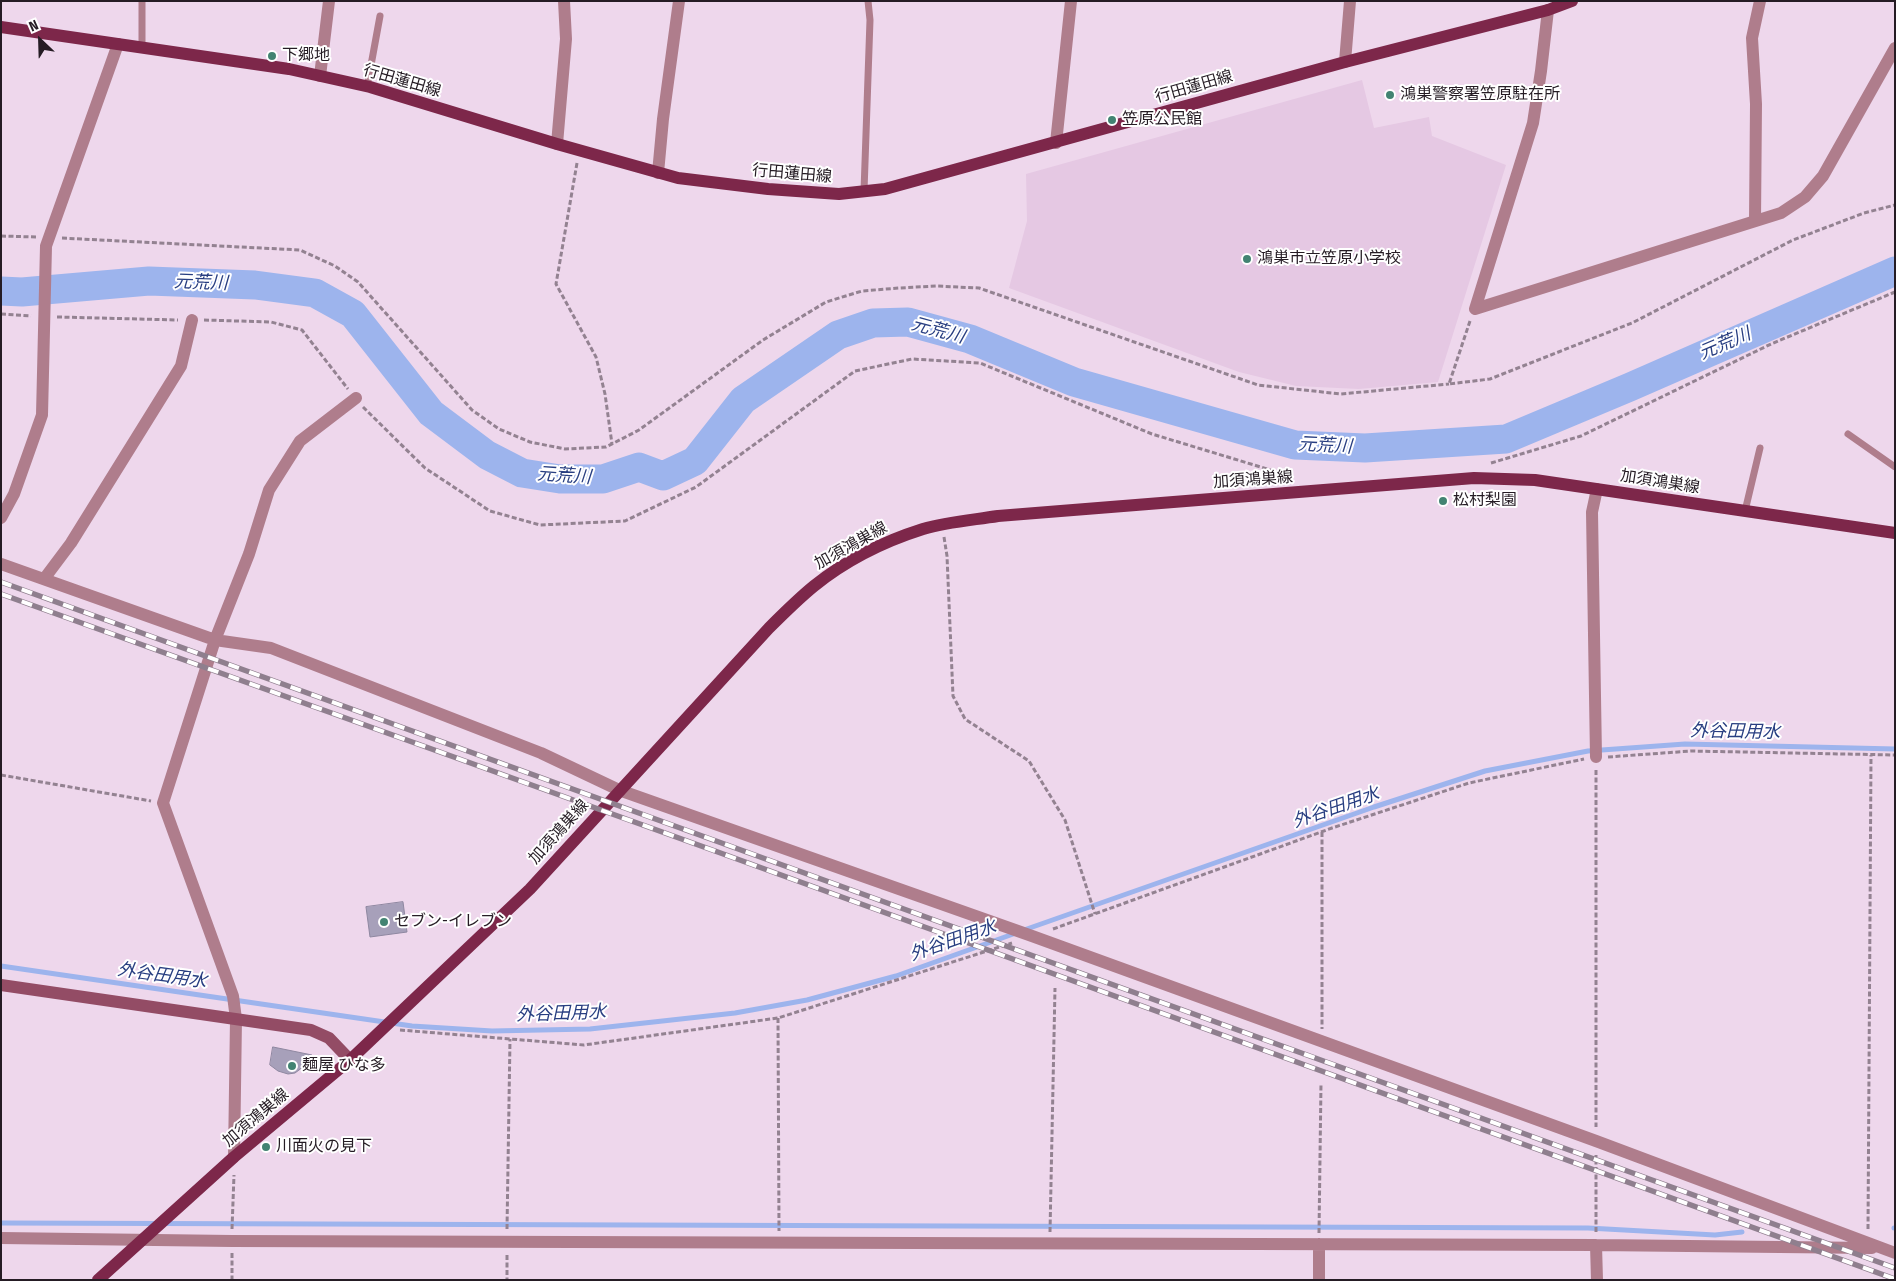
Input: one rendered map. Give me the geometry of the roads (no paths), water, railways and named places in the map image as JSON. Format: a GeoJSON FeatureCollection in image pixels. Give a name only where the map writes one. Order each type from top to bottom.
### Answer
{"type":"FeatureCollection","features":[{"type":"Feature","properties":{"kind":"main road","name":"行田蓮田線"},"geometry":{"type":"LineString","coordinates":[[1,27],[289,69],[367,87],[678,178],[768,189],[839,194],[885,189],[1344,62],[1548,10],[1572,1]]}},
{"type":"Feature","properties":{"kind":"main road","name":"加須鴻巣線"},"geometry":{"type":"LineString","coordinates":[[98,1280],[234,1157],[350,1060],[530,889],[768,628],[815,585],[864,554],[897,539],[942,524],[998,516],[1474,478],[1535,480],[1895,533]]}},
{"type":"Feature","properties":{"kind":"street"},"geometry":{"type":"LineString","coordinates":[[320,76],[329,1]]}},
{"type":"Feature","properties":{"kind":"street"},"geometry":{"type":"LineString","coordinates":[[557,144],[566,39],[564,1]]}},
{"type":"Feature","properties":{"kind":"street"},"geometry":{"type":"LineString","coordinates":[[658,173],[663,119],[679,1]]}},
{"type":"Feature","properties":{"kind":"street"},"geometry":{"type":"LineString","coordinates":[[1056,143],[1071,1]]}},
{"type":"Feature","properties":{"kind":"street"},"geometry":{"type":"LineString","coordinates":[[1344,62],[1350,1]]}},
{"type":"Feature","properties":{"kind":"street"},"geometry":{"type":"LineString","coordinates":[[1755,221],[1756,104],[1752,38],[1760,1]]}},
{"type":"Feature","properties":{"kind":"street"},"geometry":{"type":"LineString","coordinates":[[1548,10],[1533,123],[1474,309],[1781,213],[1805,197],[1823,176],[1895,48]]}},
{"type":"Feature","properties":{"kind":"street"},"geometry":{"type":"LineString","coordinates":[[1,518],[17,487],[42,415],[48,242],[118,44]]}},
{"type":"Feature","properties":{"kind":"street"},"geometry":{"type":"LineString","coordinates":[[44,579],[71,543],[181,366],[192,320]]}},
{"type":"Feature","properties":{"kind":"street"},"geometry":{"type":"LineString","coordinates":[[234,1157],[236,1019],[233,996],[163,803],[215,640],[249,554],[268,490],[300,441],[356,398]]}},
{"type":"Feature","properties":{"kind":"street"},"geometry":{"type":"LineString","coordinates":[[1596,757],[1592,512],[1597,489]]}},
{"type":"Feature","properties":{"kind":"street"},"geometry":{"type":"LineString","coordinates":[[1,564],[215,640],[271,648],[541,753],[619,790],[1032,936],[1868,1243],[1889,1248],[1895,1253]]}},
{"type":"Feature","properties":{"kind":"street"},"geometry":{"type":"LineString","coordinates":[[1,985],[320,1033],[329,1038],[350,1060]]}},
{"type":"Feature","properties":{"kind":"street"},"geometry":{"type":"LineString","coordinates":[[1,1238],[232,1241],[779,1241],[1889,1248]]}},
{"type":"Feature","properties":{"kind":"street"},"geometry":{"type":"LineString","coordinates":[[1319,1244],[1319,1280]]}},
{"type":"Feature","properties":{"kind":"street"},"geometry":{"type":"LineString","coordinates":[[1596,1245],[1597,1280]]}},
{"type":"Feature","properties":{"kind":"lane"},"geometry":{"type":"LineString","coordinates":[[142,1],[142,47]]}},
{"type":"Feature","properties":{"kind":"lane"},"geometry":{"type":"LineString","coordinates":[[864,191],[870,20],[868,1]]}},
{"type":"Feature","properties":{"kind":"lane"},"geometry":{"type":"LineString","coordinates":[[367,87],[380,16]]}},
{"type":"Feature","properties":{"kind":"lane"},"geometry":{"type":"LineString","coordinates":[[1848,434],[1895,467]]}},
{"type":"Feature","properties":{"kind":"lane"},"geometry":{"type":"LineString","coordinates":[[1745,511],[1760,448]]}},
{"type":"Feature","properties":{"kind":"waterway","name":"元荒川"},"geometry":{"type":"LineString","coordinates":[[1,291],[22,292],[149,281],[255,285],[315,293],[353,314],[431,413],[487,455],[522,473],[560,479],[603,479],[639,467],[663,476],[695,461],[743,400],[838,335],[873,323],[908,322],[970,339],[1074,382],[1295,445],[1365,448],[1506,439],[1895,271]]}},
{"type":"Feature","properties":{"kind":"waterway","name":"外谷田用水"},"geometry":{"type":"LineString","coordinates":[[1024,930],[1374,807],[1485,771],[1588,751],[1685,744],[1895,749]]}},
{"type":"Feature","properties":{"kind":"waterway","name":"外谷田用水"},"geometry":{"type":"LineString","coordinates":[[1,966],[412,1026],[492,1031],[590,1029],[735,1013],[807,1000],[896,976],[1016,933]]}},
{"type":"Feature","properties":{"kind":"waterway"},"geometry":{"type":"LineString","coordinates":[[1,1223],[1588,1228],[1715,1235],[1742,1232]]}},
{"type":"Feature","properties":{"kind":"railway"},"geometry":{"type":"LineString","coordinates":[[1,582],[1895,1268]]}},
{"type":"Feature","properties":{"kind":"railway"},"geometry":{"type":"LineString","coordinates":[[1,594],[1895,1279]]}},
{"type":"Feature","properties":{"kind":"place","name":"下郷地"},"geometry":{"type":"Point","coordinates":[272,56]}},
{"type":"Feature","properties":{"kind":"place","name":"鴻巣警察署笠原駐在所"},"geometry":{"type":"Point","coordinates":[1390,95]}},
{"type":"Feature","properties":{"kind":"place","name":"笠原公民館"},"geometry":{"type":"Point","coordinates":[1112,120]}},
{"type":"Feature","properties":{"kind":"place","name":"鴻巣市立笠原小学校"},"geometry":{"type":"Point","coordinates":[1247,259]}},
{"type":"Feature","properties":{"kind":"place","name":"松村梨園"},"geometry":{"type":"Point","coordinates":[1443,501]}},
{"type":"Feature","properties":{"kind":"place","name":"セブン-イレブン"},"geometry":{"type":"Point","coordinates":[384,922]}},
{"type":"Feature","properties":{"kind":"place","name":"麺屋 ひな多"},"geometry":{"type":"Point","coordinates":[292,1066]}},
{"type":"Feature","properties":{"kind":"place","name":"川面火の見下"},"geometry":{"type":"Point","coordinates":[266,1147]}}]}
